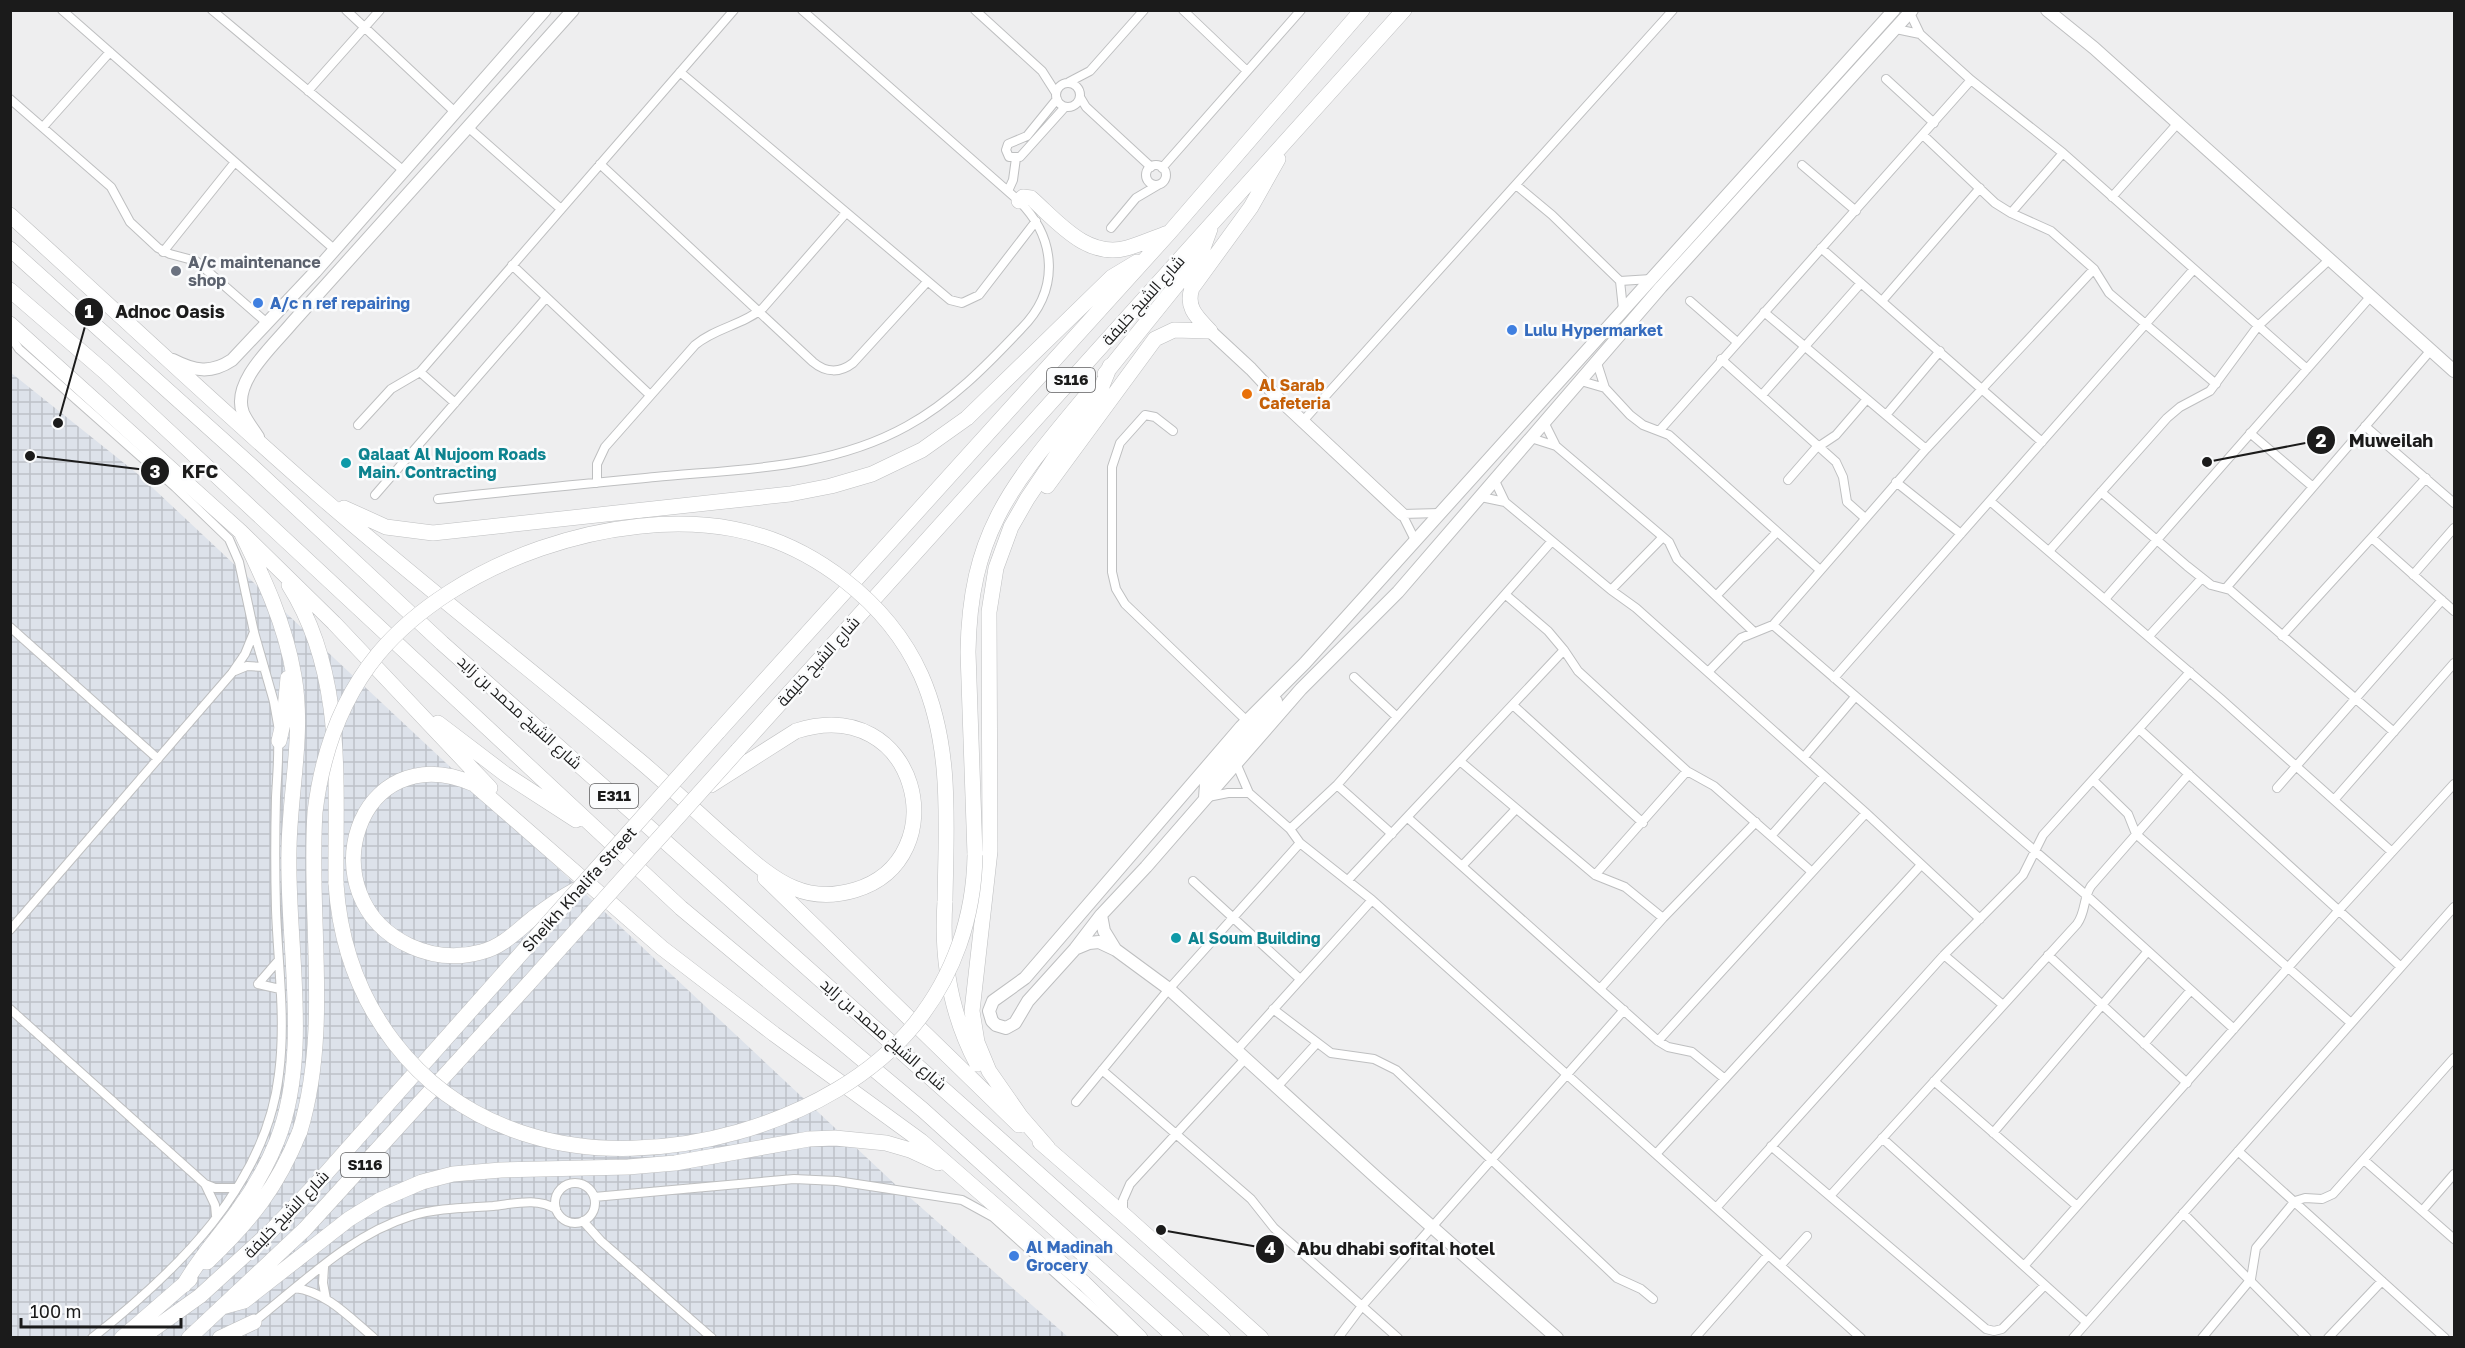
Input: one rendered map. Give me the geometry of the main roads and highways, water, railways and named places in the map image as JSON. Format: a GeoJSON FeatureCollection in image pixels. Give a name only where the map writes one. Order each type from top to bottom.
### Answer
{"type":"FeatureCollection","features":[{"type":"Feature","properties":{"kind":"highway","name":"شارع الشيخ خليفة"},"geometry":{"type":"LineString","coordinates":[[718,732],[1170,232],[1362,10]]}},
{"type":"Feature","properties":{"kind":"highway","name":"شارع الشيخ خليفة"},"geometry":{"type":"LineString","coordinates":[[743,755],[1211,224],[1282,148],[1404,10]]}},
{"type":"Feature","properties":{"kind":"highway"},"geometry":{"type":"LineString","coordinates":[[989,672],[995,655],[1006,568],[1016,538],[1036,500],[1155,339],[1174,330],[1210,331],[1190,306],[1192,288],[1251,207],[1268,179],[1282,148]]}},
{"type":"Feature","properties":{"kind":"highway"},"geometry":{"type":"LineString","coordinates":[[1013,196],[1031,198],[1081,241],[1099,249],[1128,248],[1170,232]]}},
{"type":"Feature","properties":{"kind":"highway"},"geometry":{"type":"LineString","coordinates":[[10,216],[322,498],[643,764],[736,847],[780,881],[812,893],[847,893],[863,888],[888,871],[905,847],[914,818],[911,786],[898,758],[887,746],[860,729],[836,725],[812,726],[743,755]]}},
{"type":"Feature","properties":{"kind":"highway"},"geometry":{"type":"LineString","coordinates":[[278,567],[305,614],[315,639],[330,692],[335,746],[336,884],[341,927],[361,988],[394,1043],[439,1088],[494,1122],[534,1137],[576,1145],[642,1148],[709,1139],[773,1120],[837,1089],[888,1052],[926,1008],[956,955],[971,906],[975,855],[968,652],[971,600],[978,566],[992,525],[1016,484],[1197,260],[1206,243],[1211,224]]}},
{"type":"Feature","properties":{"kind":"highway","name":"شارع الشيخ محمد بن زايد"},"geometry":{"type":"LineString","coordinates":[[10,249],[246,460],[442,643],[1223,1338]]}},
{"type":"Feature","properties":{"kind":"highway"},"geometry":{"type":"LineString","coordinates":[[322,498],[386,527],[433,533],[790,494],[852,480],[905,459],[952,429],[981,405],[1112,277],[1128,266],[1145,259]]}},
{"type":"Feature","properties":{"kind":"highway","name":"شارع الشيخ محمد بن زايد"},"geometry":{"type":"LineString","coordinates":[[10,290],[105,372],[226,483],[681,908],[923,1110],[1176,1338]]}},
{"type":"Feature","properties":{"kind":"highway"},"geometry":{"type":"LineString","coordinates":[[10,324],[105,416],[241,532],[278,567],[550,850]]}},
{"type":"Feature","properties":{"kind":"highway"},"geometry":{"type":"LineString","coordinates":[[1048,1148],[1021,1118],[989,1071],[978,1042],[973,1018],[972,995],[989,861],[991,597],[1005,540],[1027,498],[1100,391],[1110,366]]}},
{"type":"Feature","properties":{"kind":"highway"},"geometry":{"type":"LineString","coordinates":[[122,1338],[184,1285],[243,1228],[276,1182],[300,1131],[307,1108],[315,1061],[315,812],[323,764],[339,719],[367,668],[393,638],[422,612],[472,579],[543,548],[580,537],[618,530],[676,525],[716,526],[754,534],[791,548],[826,568],[856,590],[881,615],[903,643],[920,674],[933,708],[942,745],[946,782],[944,957],[948,985],[964,1038],[976,1063],[990,1086],[1031,1136]]}},
{"type":"Feature","properties":{"kind":"highway"},"geometry":{"type":"LineString","coordinates":[[184,1285],[196,1264],[252,1189],[277,1140],[290,1094],[295,1036],[289,851],[299,720],[290,654],[274,601],[241,532]]}},
{"type":"Feature","properties":{"kind":"highway"},"geometry":{"type":"LineString","coordinates":[[279,741],[287,698],[290,654]]}},
{"type":"Feature","properties":{"kind":"highway"},"geometry":{"type":"LineString","coordinates":[[395,687],[440,725],[506,774],[603,836]]}},
{"type":"Feature","properties":{"kind":"highway","name":"Sheikh Khalifa Street"},"geometry":{"type":"LineString","coordinates":[[511,965],[718,732]]}},
{"type":"Feature","properties":{"kind":"highway","name":"Sheikh Khalifa Street"},"geometry":{"type":"LineString","coordinates":[[530,982],[700,791],[743,755]]}},
{"type":"Feature","properties":{"kind":"highway"},"geometry":{"type":"LineString","coordinates":[[580,887],[548,907],[500,945],[461,956],[441,956],[421,951],[403,943],[387,931],[362,899],[353,860],[360,820],[369,806],[394,784],[426,774],[442,774],[474,784],[662,948],[774,1034],[902,1125],[1076,1276],[1140,1338]]}},
{"type":"Feature","properties":{"kind":"highway"},"geometry":{"type":"LineString","coordinates":[[736,847],[981,1091],[1261,1338]]}},
{"type":"Feature","properties":{"kind":"highway","name":"شارع الشيخ خليفة"},"geometry":{"type":"LineString","coordinates":[[141,1338],[200,1296],[270,1232],[321,1179],[511,965]]}},
{"type":"Feature","properties":{"kind":"highway","name":"شارع الشيخ خليفة"},"geometry":{"type":"LineString","coordinates":[[189,1338],[305,1229],[530,982]]}},
{"type":"Feature","properties":{"kind":"highway"},"geometry":{"type":"LineString","coordinates":[[222,1307],[244,1301],[349,1219],[380,1200],[415,1185],[453,1174],[675,1163],[809,1139],[835,1138],[886,1143],[910,1150],[957,1173]]}},
{"type":"Feature","properties":{"kind":"highway"},"geometry":{"type":"LineString","coordinates":[[220,1338],[254,1322]]}},
{"type":"Feature","properties":{"kind":"place","name":"A/c maintenance shop"},"geometry":{"type":"Point","coordinates":[176,271]}},
{"type":"Feature","properties":{"kind":"place","name":"A/c n ref repairing"},"geometry":{"type":"Point","coordinates":[258,303]}},
{"type":"Feature","properties":{"kind":"place","name":"Lulu Hypermarket"},"geometry":{"type":"Point","coordinates":[1512,330]}},
{"type":"Feature","properties":{"kind":"place","name":"Al Sarab Cafeteria"},"geometry":{"type":"Point","coordinates":[1247,394]}},
{"type":"Feature","properties":{"kind":"place","name":"Adnoc Oasis"},"geometry":{"type":"Point","coordinates":[58,423]}},
{"type":"Feature","properties":{"kind":"place","name":"KFC"},"geometry":{"type":"Point","coordinates":[30,456]}},
{"type":"Feature","properties":{"kind":"place","name":"Muweilah"},"geometry":{"type":"Point","coordinates":[2207,462]}},
{"type":"Feature","properties":{"kind":"place","name":"Qalaat Al Nujoom Roads Main. Contracting"},"geometry":{"type":"Point","coordinates":[346,463]}},
{"type":"Feature","properties":{"kind":"place","name":"Al Soum Building"},"geometry":{"type":"Point","coordinates":[1176,938]}},
{"type":"Feature","properties":{"kind":"place","name":"Abu dhabi sofital hotel"},"geometry":{"type":"Point","coordinates":[1161,1230]}},
{"type":"Feature","properties":{"kind":"place","name":"Al Madinah Grocery"},"geometry":{"type":"Point","coordinates":[1014,1256]}}]}
